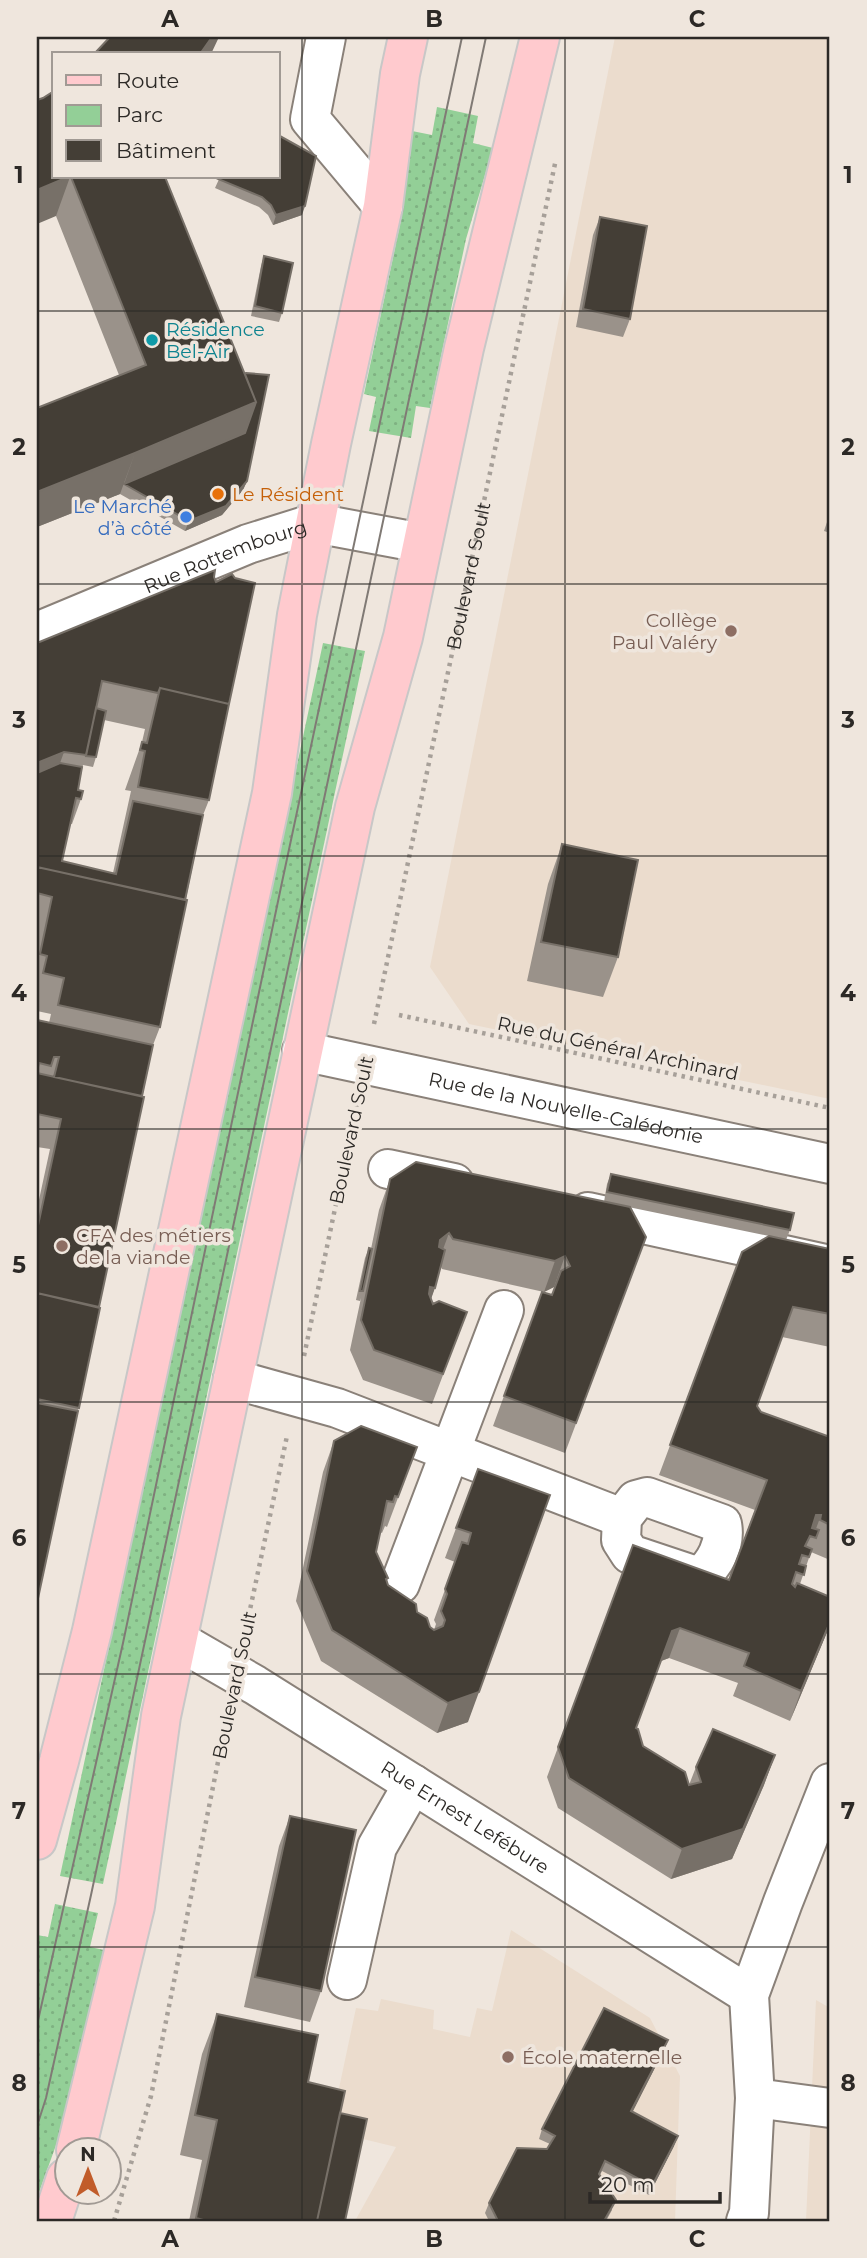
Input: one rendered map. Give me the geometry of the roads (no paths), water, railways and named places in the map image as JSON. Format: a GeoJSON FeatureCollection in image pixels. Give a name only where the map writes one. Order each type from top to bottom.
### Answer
{"type":"FeatureCollection","features":[{"type":"Feature","properties":{"kind":"main road"},"geometry":{"type":"LineString","coordinates":[[37,1840],[48,1759],[92,1631],[272,793],[297,615],[383,206],[400,74],[408,37]]}},
{"type":"Feature","properties":{"kind":"main road"},"geometry":{"type":"LineString","coordinates":[[79,2136],[135,1906],[161,1716],[355,807],[402,637],[464,348],[540,37]]}},
{"type":"Feature","properties":{"kind":"street"},"geometry":{"type":"LineString","coordinates":[[326,37],[310,119],[383,206]]}},
{"type":"Feature","properties":{"kind":"street","name":"Rue Rottembourg"},"geometry":{"type":"LineString","coordinates":[[37,632],[248,544],[315,523],[422,543]]}},
{"type":"Feature","properties":{"kind":"street","name":"Rue de la Nouvelle-Calédonie"},"geometry":{"type":"LineString","coordinates":[[302,1051],[830,1164]]}},
{"type":"Feature","properties":{"kind":"street"},"geometry":{"type":"LineString","coordinates":[[388,1169],[482,1189]]}},
{"type":"Feature","properties":{"kind":"street"},"geometry":{"type":"LineString","coordinates":[[549,1204],[830,1265]]}},
{"type":"Feature","properties":{"kind":"street"},"geometry":{"type":"LineString","coordinates":[[400,1584],[505,1310]]}},
{"type":"Feature","properties":{"kind":"street"},"geometry":{"type":"LineString","coordinates":[[233,1379],[337,1408],[622,1518]]}},
{"type":"Feature","properties":{"kind":"street","name":"Rue Ernest Lefébure"},"geometry":{"type":"LineString","coordinates":[[179,1641],[414,1784],[750,1995]]}},
{"type":"Feature","properties":{"kind":"street"},"geometry":{"type":"LineString","coordinates":[[746,2221],[750,2213],[755,2098],[750,1995],[830,1783]]}},
{"type":"Feature","properties":{"kind":"street"},"geometry":{"type":"LineString","coordinates":[[347,1980],[377,1847],[414,1784]]}},
{"type":"Feature","properties":{"kind":"street"},"geometry":{"type":"LineString","coordinates":[[755,2098],[830,2108]]}},
{"type":"Feature","properties":{"kind":"tram line"},"geometry":{"type":"LineString","coordinates":[[37,2025],[123,1643],[462,37]]}},
{"type":"Feature","properties":{"kind":"tram line"},"geometry":{"type":"LineString","coordinates":[[37,2126],[46,2098],[91,1895],[486,37]]}},
{"type":"Feature","properties":{"kind":"place","name":"Résidence Bel-Air"},"geometry":{"type":"Point","coordinates":[152,340]}},
{"type":"Feature","properties":{"kind":"place","name":"Le Résident"},"geometry":{"type":"Point","coordinates":[218,494]}},
{"type":"Feature","properties":{"kind":"place","name":"Le Marché d’à côté"},"geometry":{"type":"Point","coordinates":[186,517]}},
{"type":"Feature","properties":{"kind":"place","name":"Collège Paul Valéry"},"geometry":{"type":"Point","coordinates":[731,631]}},
{"type":"Feature","properties":{"kind":"place","name":"CFA des métiers de la viande"},"geometry":{"type":"Point","coordinates":[62,1246]}},
{"type":"Feature","properties":{"kind":"place","name":"École maternelle"},"geometry":{"type":"Point","coordinates":[508,2057]}}]}
